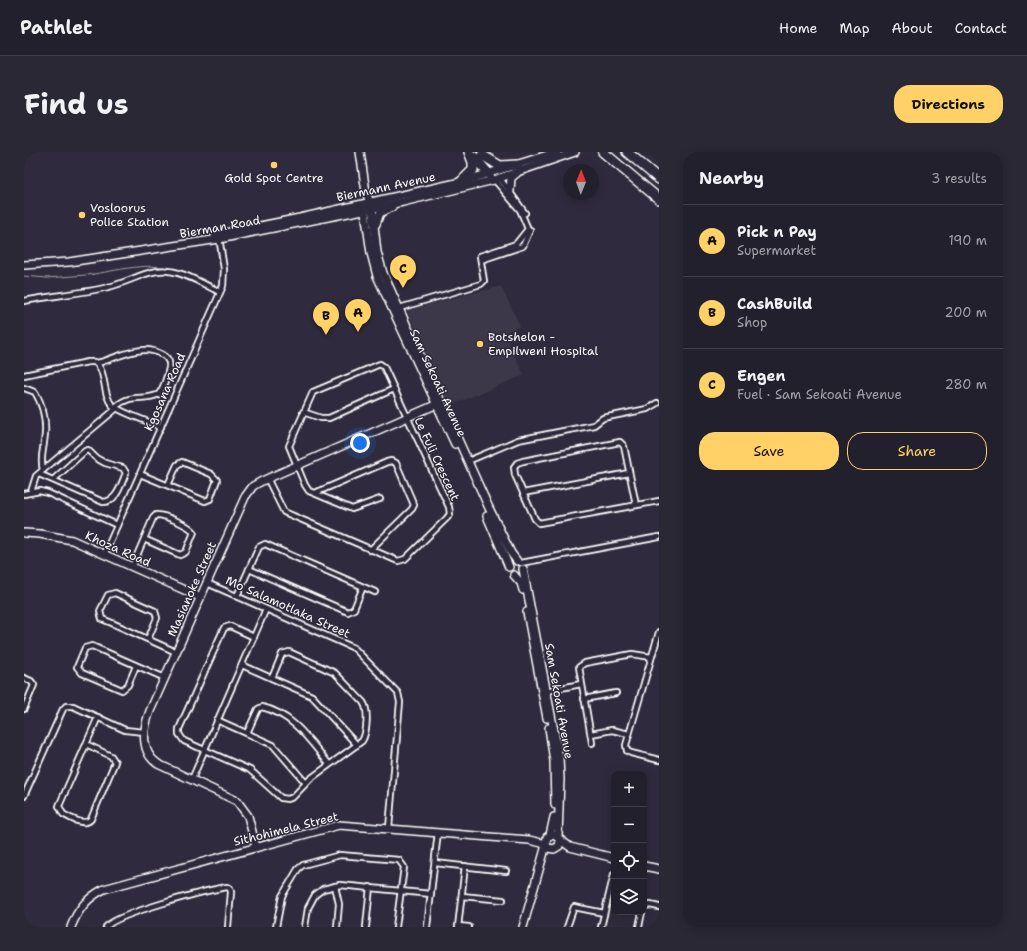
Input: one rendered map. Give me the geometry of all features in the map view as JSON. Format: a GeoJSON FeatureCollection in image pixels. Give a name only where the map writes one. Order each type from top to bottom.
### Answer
{"type":"FeatureCollection","features":[{"type":"Feature","properties":{"kind":"highway"},"geometry":{"type":"LineString","coordinates":[[469,152],[494,176]]}},
{"type":"Feature","properties":{"kind":"highway"},"geometry":{"type":"LineString","coordinates":[[461,182],[473,170],[473,162],[469,152]]}},
{"type":"Feature","properties":{"kind":"highway"},"geometry":{"type":"LineString","coordinates":[[603,152],[659,199]]}},
{"type":"Feature","properties":{"kind":"highway"},"geometry":{"type":"LineString","coordinates":[[627,152],[659,179]]}},
{"type":"Feature","properties":{"kind":"highway"},"geometry":{"type":"LineString","coordinates":[[630,152],[659,179]]}},
{"type":"Feature","properties":{"kind":"highway"},"geometry":{"type":"LineString","coordinates":[[481,153],[494,176]]}},
{"type":"Feature","properties":{"kind":"highway"},"geometry":{"type":"LineString","coordinates":[[481,153],[500,166],[518,169]]}},
{"type":"Feature","properties":{"kind":"street"},"geometry":{"type":"LineString","coordinates":[[360,152],[367,205]]}},
{"type":"Feature","properties":{"kind":"street","name":"Biermann Avenue"},"geometry":{"type":"LineString","coordinates":[[518,169],[557,152]]}},
{"type":"Feature","properties":{"kind":"street","name":"Biermann Avenue"},"geometry":{"type":"LineString","coordinates":[[367,205],[403,202],[575,152]]}},
{"type":"Feature","properties":{"kind":"street"},"geometry":{"type":"LineString","coordinates":[[510,191],[511,178],[518,169]]}},
{"type":"Feature","properties":{"kind":"street"},"geometry":{"type":"LineString","coordinates":[[480,258],[521,247],[525,243],[530,224],[519,203],[510,191],[494,176]]}},
{"type":"Feature","properties":{"kind":"street"},"geometry":{"type":"LineString","coordinates":[[480,258],[516,244],[528,229],[522,214],[494,176]]}},
{"type":"Feature","properties":{"kind":"street","name":"Biermann Avenue"},"geometry":{"type":"LineString","coordinates":[[219,236],[367,205],[461,182],[494,176]]}},
{"type":"Feature","properties":{"kind":"street"},"geometry":{"type":"LineString","coordinates":[[375,240],[378,215],[383,211],[403,202]]}},
{"type":"Feature","properties":{"kind":"street","name":"Sam Sekoati Avenue"},"geometry":{"type":"LineString","coordinates":[[367,205],[381,269],[396,309]]}},
{"type":"Feature","properties":{"kind":"street","name":"Sam Sekoati Avenue"},"geometry":{"type":"LineString","coordinates":[[367,205],[375,268],[396,309],[439,404],[500,542],[509,567]]}},
{"type":"Feature","properties":{"kind":"street","name":"Bierman Road"},"geometry":{"type":"LineString","coordinates":[[24,261],[68,258],[219,236]]}},
{"type":"Feature","properties":{"kind":"street","name":"Bierman Road"},"geometry":{"type":"LineString","coordinates":[[24,265],[69,262],[219,236]]}},
{"type":"Feature","properties":{"kind":"street","name":"Kgosana Road"},"geometry":{"type":"LineString","coordinates":[[104,555],[220,292],[225,274],[219,236]]}},
{"type":"Feature","properties":{"kind":"street"},"geometry":{"type":"LineString","coordinates":[[396,309],[481,284],[484,281],[484,276],[480,258]]}},
{"type":"Feature","properties":{"kind":"street"},"geometry":{"type":"LineString","coordinates":[[24,301],[106,288],[125,283],[147,273],[163,271],[176,273],[220,292]]}},
{"type":"Feature","properties":{"kind":"street"},"geometry":{"type":"LineString","coordinates":[[24,375],[88,362],[97,363],[132,352],[145,350],[158,352],[168,361],[167,375],[159,394],[153,397],[130,398],[116,407],[43,470],[34,479],[31,492]]}},
{"type":"Feature","properties":{"kind":"street"},"geometry":{"type":"LineString","coordinates":[[97,363],[110,400],[116,407],[161,427]]}},
{"type":"Feature","properties":{"kind":"street","name":"Le Fuli Crescent"},"geometry":{"type":"LineString","coordinates":[[267,478],[284,512],[370,550],[395,560],[402,561],[450,514],[449,507],[383,365],[376,364],[314,391],[310,395],[289,446],[306,488],[315,493]]}},
{"type":"Feature","properties":{"kind":"street"},"geometry":{"type":"LineString","coordinates":[[24,388],[35,392],[42,408],[45,425],[41,458],[43,470]]}},
{"type":"Feature","properties":{"kind":"street"},"geometry":{"type":"LineString","coordinates":[[303,412],[321,418],[329,418],[394,389]]}},
{"type":"Feature","properties":{"kind":"street"},"geometry":{"type":"LineString","coordinates":[[468,462],[509,442],[594,425],[606,417],[647,409],[657,403]]}},
{"type":"Feature","properties":{"kind":"street","name":"Sam Sekoati Avenue"},"geometry":{"type":"LineString","coordinates":[[439,404],[468,462],[503,539],[521,565],[560,768],[559,838],[549,843]]}},
{"type":"Feature","properties":{"kind":"street","name":"Masianoke Street"},"geometry":{"type":"LineString","coordinates":[[256,847],[248,816],[240,803],[232,797],[192,780],[152,760],[146,749],[144,732],[146,721],[246,494],[256,484],[267,478],[439,404]]}},
{"type":"Feature","properties":{"kind":"street"},"geometry":{"type":"LineString","coordinates":[[636,505],[622,443],[614,442],[523,460],[515,465],[514,473],[535,519],[541,523],[659,501]]}},
{"type":"Feature","properties":{"kind":"street"},"geometry":{"type":"LineString","coordinates":[[39,474],[53,480],[107,502],[112,500],[117,493],[126,473],[123,468],[105,463],[88,450],[85,450],[53,480]]}},
{"type":"Feature","properties":{"kind":"street"},"geometry":{"type":"LineString","coordinates":[[315,493],[390,461],[396,463],[414,505],[370,550]]}},
{"type":"Feature","properties":{"kind":"street"},"geometry":{"type":"LineString","coordinates":[[140,474],[205,501],[210,499],[217,480],[211,474],[182,462],[177,464],[168,485]]}},
{"type":"Feature","properties":{"kind":"street"},"geometry":{"type":"LineString","coordinates":[[523,493],[629,473]]}},
{"type":"Feature","properties":{"kind":"street"},"geometry":{"type":"LineString","coordinates":[[24,494],[40,491],[48,493],[117,524]]}},
{"type":"Feature","properties":{"kind":"street"},"geometry":{"type":"LineString","coordinates":[[315,493],[352,509],[380,499]]}},
{"type":"Feature","properties":{"kind":"street"},"geometry":{"type":"LineString","coordinates":[[132,567],[144,539],[153,518],[159,515],[188,527],[194,532],[186,552],[182,554],[177,554],[144,539]]}},
{"type":"Feature","properties":{"kind":"street","name":"Khoza Road"},"geometry":{"type":"LineString","coordinates":[[24,533],[40,534],[67,539],[200,597]]}},
{"type":"Feature","properties":{"kind":"street"},"geometry":{"type":"LineString","coordinates":[[521,565],[520,574],[514,575],[511,573],[509,567],[512,562],[521,565],[659,537]]}},
{"type":"Feature","properties":{"kind":"street"},"geometry":{"type":"LineString","coordinates":[[237,596],[259,547],[265,544],[375,592]]}},
{"type":"Feature","properties":{"kind":"street"},"geometry":{"type":"LineString","coordinates":[[249,569],[348,612],[354,609],[363,587]]}},
{"type":"Feature","properties":{"kind":"street","name":"Sam Sekoati Avenue"},"geometry":{"type":"LineString","coordinates":[[514,575],[522,587],[554,761],[555,807],[549,843]]}},
{"type":"Feature","properties":{"kind":"street","name":"Mo Salamotlaka Street"},"geometry":{"type":"LineString","coordinates":[[207,583],[354,648],[398,693],[400,702],[389,828]]}},
{"type":"Feature","properties":{"kind":"street"},"geometry":{"type":"LineString","coordinates":[[148,639],[157,618],[156,612],[116,594],[110,593],[103,603],[100,611],[101,617],[128,630],[176,652]]}},
{"type":"Feature","properties":{"kind":"street"},"geometry":{"type":"LineString","coordinates":[[192,780],[266,609]]}},
{"type":"Feature","properties":{"kind":"street"},"geometry":{"type":"LineString","coordinates":[[254,637],[228,626],[224,628],[179,731],[181,739],[250,770],[284,799],[292,797],[306,782],[357,745],[364,737],[366,708],[363,702],[335,673],[285,652],[281,656],[272,678]]}},
{"type":"Feature","properties":{"kind":"street"},"geometry":{"type":"LineString","coordinates":[[659,632],[626,745],[628,751],[659,760]]}},
{"type":"Feature","properties":{"kind":"street"},"geometry":{"type":"LineString","coordinates":[[136,666],[128,685],[122,690],[82,673],[77,667],[83,651],[89,646],[165,678]]}},
{"type":"Feature","properties":{"kind":"street"},"geometry":{"type":"LineString","coordinates":[[592,743],[579,670],[582,664],[632,654],[651,657]]}},
{"type":"Feature","properties":{"kind":"street"},"geometry":{"type":"LineString","coordinates":[[242,665],[315,698],[357,745]]}},
{"type":"Feature","properties":{"kind":"street"},"geometry":{"type":"LineString","coordinates":[[24,678],[31,681],[34,685],[24,709]]}},
{"type":"Feature","properties":{"kind":"street"},"geometry":{"type":"LineString","coordinates":[[546,691],[581,684]]}},
{"type":"Feature","properties":{"kind":"street"},"geometry":{"type":"LineString","coordinates":[[584,699],[616,693]]}},
{"type":"Feature","properties":{"kind":"street"},"geometry":{"type":"LineString","coordinates":[[24,796],[64,707],[71,706],[125,730],[144,732]]}},
{"type":"Feature","properties":{"kind":"street"},"geometry":{"type":"LineString","coordinates":[[247,733],[258,709],[262,707],[293,722],[329,764]]}},
{"type":"Feature","properties":{"kind":"street"},"geometry":{"type":"LineString","coordinates":[[86,744],[111,756],[115,762],[91,819],[84,823],[63,814],[59,808],[86,744],[98,717]]}},
{"type":"Feature","properties":{"kind":"street"},"geometry":{"type":"LineString","coordinates":[[218,720],[274,746],[306,782]]}},
{"type":"Feature","properties":{"kind":"street"},"geometry":{"type":"LineString","coordinates":[[591,734],[612,730],[629,734]]}},
{"type":"Feature","properties":{"kind":"street","name":"Sithohimela Street"},"geometry":{"type":"LineString","coordinates":[[71,927],[85,901],[104,889],[336,826],[389,828],[529,840],[611,857]]}},
{"type":"Feature","properties":{"kind":"street"},"geometry":{"type":"LineString","coordinates":[[427,927],[438,832]]}},
{"type":"Feature","properties":{"kind":"street"},"geometry":{"type":"LineString","coordinates":[[523,927],[543,856],[549,843],[559,838]]}},
{"type":"Feature","properties":{"kind":"street","name":"Sithohimela Street"},"geometry":{"type":"LineString","coordinates":[[559,838],[570,848]]}},
{"type":"Feature","properties":{"kind":"street"},"geometry":{"type":"LineString","coordinates":[[276,927],[280,904],[284,893],[298,870],[308,864],[340,855],[399,860],[404,866],[396,927]]}},
{"type":"Feature","properties":{"kind":"street"},"geometry":{"type":"LineString","coordinates":[[435,863],[506,871]]}},
{"type":"Feature","properties":{"kind":"street"},"geometry":{"type":"LineString","coordinates":[[465,866],[458,926],[469,927]]}},
{"type":"Feature","properties":{"kind":"street"},"geometry":{"type":"LineString","coordinates":[[647,867],[659,869]]}},
{"type":"Feature","properties":{"kind":"street"},"geometry":{"type":"LineString","coordinates":[[601,927],[613,879]]}},
{"type":"Feature","properties":{"kind":"street"},"geometry":{"type":"LineString","coordinates":[[305,927],[307,910],[315,895],[324,889],[335,886],[344,884],[431,894]]}},
{"type":"Feature","properties":{"kind":"street"},"geometry":{"type":"LineString","coordinates":[[335,886],[339,904],[337,927]]}},
{"type":"Feature","properties":{"kind":"street"},"geometry":{"type":"LineString","coordinates":[[106,927],[129,913],[225,887],[231,889],[228,927]]}},
{"type":"Feature","properties":{"kind":"street"},"geometry":{"type":"LineString","coordinates":[[366,927],[370,887]]}},
{"type":"Feature","properties":{"kind":"street"},"geometry":{"type":"LineString","coordinates":[[462,896],[503,900]]}},
{"type":"Feature","properties":{"kind":"street"},"geometry":{"type":"LineString","coordinates":[[647,906],[659,907]]}},
{"type":"Feature","properties":{"kind":"street"},"geometry":{"type":"LineString","coordinates":[[567,927],[574,907],[604,913]]}},
{"type":"Feature","properties":{"kind":"street"},"geometry":{"type":"LineString","coordinates":[[639,927],[641,915]]}},
{"type":"Feature","properties":{"kind":"shaded area"},"geometry":{"type":"Polygon","coordinates":[[[501,286],[520,326],[504,333],[524,375],[449,406],[407,310],[501,286]]]}},
{"type":"Feature","properties":{"kind":"waterway"},"geometry":{"type":"LineString","coordinates":[[88,275],[145,266],[157,266],[179,271]]}},
{"type":"Feature","properties":{"kind":"waterway"},"geometry":{"type":"LineString","coordinates":[[24,276],[47,278],[86,275]]}},
{"type":"Feature","properties":{"kind":"waterway"},"geometry":{"type":"LineString","coordinates":[[195,277],[215,285]]}},
{"type":"Feature","properties":{"kind":"place","name":"Gold Spot Centre"},"geometry":{"type":"Point","coordinates":[274,165]}},
{"type":"Feature","properties":{"kind":"place","name":"Vosloorus Police Station"},"geometry":{"type":"Point","coordinates":[82,215]}},
{"type":"Feature","properties":{"kind":"place","name":"Engen"},"geometry":{"type":"Point","coordinates":[403,288]}},
{"type":"Feature","properties":{"kind":"place","name":"Pick n Pay"},"geometry":{"type":"Point","coordinates":[358,332]}},
{"type":"Feature","properties":{"kind":"place","name":"CashBuild"},"geometry":{"type":"Point","coordinates":[326,335]}},
{"type":"Feature","properties":{"kind":"place","name":"Botshelon - Empilweni Hospital"},"geometry":{"type":"Point","coordinates":[480,344]}}]}
